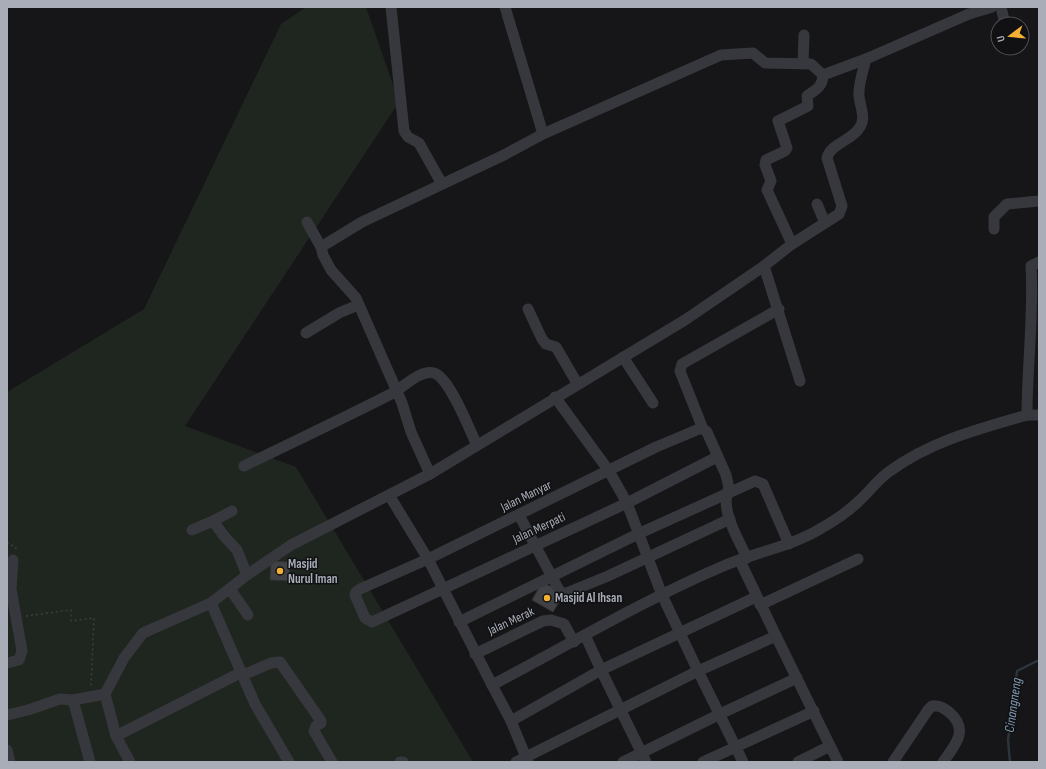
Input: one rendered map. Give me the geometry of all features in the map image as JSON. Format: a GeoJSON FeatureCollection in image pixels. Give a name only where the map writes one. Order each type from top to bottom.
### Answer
{"type":"FeatureCollection","features":[{"type":"Feature","properties":{"kind":"street"},"geometry":{"type":"LineString","coordinates":[[391,7],[404,130],[408,137],[419,143],[442,184]]}},
{"type":"Feature","properties":{"kind":"street"},"geometry":{"type":"LineString","coordinates":[[506,7],[543,134]]}},
{"type":"Feature","properties":{"kind":"street"},"geometry":{"type":"LineString","coordinates":[[823,75],[866,59],[961,17],[992,7]]}},
{"type":"Feature","properties":{"kind":"street"},"geometry":{"type":"LineString","coordinates":[[803,63],[804,35]]}},
{"type":"Feature","properties":{"kind":"street"},"geometry":{"type":"LineString","coordinates":[[321,247],[362,222],[504,155],[543,134],[721,55],[753,53],[765,63],[813,64],[823,75],[823,82],[817,91],[807,96],[808,106],[778,121],[787,148],[785,151],[766,160],[765,165],[770,181],[767,190],[792,244]]}},
{"type":"Feature","properties":{"kind":"street"},"geometry":{"type":"LineString","coordinates":[[130,762],[116,736],[105,694],[124,658],[143,633],[211,603],[247,575],[291,545],[430,474],[577,383],[623,358],[685,320],[764,266],[792,244],[839,214],[842,210],[826,158],[832,149],[848,140],[860,127],[863,121],[859,91],[866,59]]}},
{"type":"Feature","properties":{"kind":"street"},"geometry":{"type":"LineString","coordinates":[[994,229],[994,217],[1007,204],[1039,201]]}},
{"type":"Feature","properties":{"kind":"street"},"geometry":{"type":"LineString","coordinates":[[817,204],[824,223]]}},
{"type":"Feature","properties":{"kind":"street"},"geometry":{"type":"LineString","coordinates":[[307,222],[321,247],[323,255],[331,270],[351,291],[358,305],[397,391],[411,432],[430,474]]}},
{"type":"Feature","properties":{"kind":"street"},"geometry":{"type":"LineString","coordinates":[[1027,415],[1027,372],[1032,283],[1031,266],[1039,262]]}},
{"type":"Feature","properties":{"kind":"street"},"geometry":{"type":"LineString","coordinates":[[764,266],[779,309],[800,381]]}},
{"type":"Feature","properties":{"kind":"street"},"geometry":{"type":"LineString","coordinates":[[306,333],[339,313],[358,305]]}},
{"type":"Feature","properties":{"kind":"street"},"geometry":{"type":"LineString","coordinates":[[528,309],[542,339],[546,344],[556,347],[577,383]]}},
{"type":"Feature","properties":{"kind":"street"},"geometry":{"type":"LineString","coordinates":[[779,309],[682,364],[680,371],[703,429],[706,432],[728,482],[729,488],[726,495],[727,509],[758,601],[814,711],[838,762]]}},
{"type":"Feature","properties":{"kind":"street"},"geometry":{"type":"LineString","coordinates":[[623,358],[653,403]]}},
{"type":"Feature","properties":{"kind":"street"},"geometry":{"type":"LineString","coordinates":[[244,466],[397,391],[423,373],[433,373],[440,376],[449,388],[477,445]]}},
{"type":"Feature","properties":{"kind":"street"},"geometry":{"type":"LineString","coordinates":[[555,397],[609,471],[627,503],[662,595],[743,762]]}},
{"type":"Feature","properties":{"kind":"street"},"geometry":{"type":"LineString","coordinates":[[492,685],[574,642],[622,614],[723,566],[789,544],[836,519],[860,500],[879,479],[911,458],[939,443],[1027,415],[1039,415]]}},
{"type":"Feature","properties":{"kind":"street","name":"Jalan Manyar"},"geometry":{"type":"LineString","coordinates":[[372,622],[365,618],[355,595],[360,589],[428,559],[656,447],[699,428],[703,429]]}},
{"type":"Feature","properties":{"kind":"street","name":"Jalan Merpati"},"geometry":{"type":"LineString","coordinates":[[372,622],[536,544],[627,503],[717,457]]}},
{"type":"Feature","properties":{"kind":"street"},"geometry":{"type":"LineString","coordinates":[[459,622],[552,575],[755,481],[759,481],[763,484],[789,544]]}},
{"type":"Feature","properties":{"kind":"street"},"geometry":{"type":"LineString","coordinates":[[389,495],[428,559],[444,589],[459,622],[510,721],[523,760],[620,709],[698,671],[776,636]]}},
{"type":"Feature","properties":{"kind":"street"},"geometry":{"type":"LineString","coordinates":[[192,530],[232,511]]}},
{"type":"Feature","properties":{"kind":"street"},"geometry":{"type":"LineString","coordinates":[[519,515],[536,544],[559,590],[567,594],[730,519]]}},
{"type":"Feature","properties":{"kind":"street"},"geometry":{"type":"LineString","coordinates":[[213,521],[237,550],[247,575]]}},
{"type":"Feature","properties":{"kind":"street"},"geometry":{"type":"LineString","coordinates":[[510,721],[601,670],[680,632],[858,559]]}},
{"type":"Feature","properties":{"kind":"street"},"geometry":{"type":"LineString","coordinates":[[7,663],[18,660],[22,651],[11,590],[13,560]]}},
{"type":"Feature","properties":{"kind":"street"},"geometry":{"type":"LineString","coordinates":[[230,589],[248,616]]}},
{"type":"Feature","properties":{"kind":"street"},"geometry":{"type":"LineString","coordinates":[[211,603],[255,704],[290,762]]}},
{"type":"Feature","properties":{"kind":"street","name":"Jalan Merak"},"geometry":{"type":"LineString","coordinates":[[475,654],[543,621],[551,620],[564,624],[574,642]]}},
{"type":"Feature","properties":{"kind":"street"},"geometry":{"type":"LineString","coordinates":[[585,635],[644,757]]}},
{"type":"Feature","properties":{"kind":"street"},"geometry":{"type":"LineString","coordinates":[[116,736],[242,674],[271,663],[280,662],[321,721],[322,723],[316,726],[314,731],[332,762]]}},
{"type":"Feature","properties":{"kind":"street"},"geometry":{"type":"LineString","coordinates":[[623,762],[644,757],[720,714],[797,678]]}},
{"type":"Feature","properties":{"kind":"street"},"geometry":{"type":"LineString","coordinates":[[7,714],[28,710],[60,699],[73,700],[105,694]]}},
{"type":"Feature","properties":{"kind":"street"},"geometry":{"type":"LineString","coordinates":[[73,700],[90,762]]}},
{"type":"Feature","properties":{"kind":"street"},"geometry":{"type":"LineString","coordinates":[[893,762],[932,706],[944,708],[955,718],[960,731],[958,740],[943,762]]}},
{"type":"Feature","properties":{"kind":"street"},"geometry":{"type":"LineString","coordinates":[[703,762],[814,711]]}},
{"type":"Feature","properties":{"kind":"street"},"geometry":{"type":"LineString","coordinates":[[798,762],[830,746]]}},
{"type":"Feature","properties":{"kind":"street"},"geometry":{"type":"LineString","coordinates":[[7,750],[10,762]]}},
{"type":"Feature","properties":{"kind":"path"},"geometry":{"type":"LineString","coordinates":[[16,617],[71,610],[71,621],[94,618],[90,698]]}},
{"type":"Feature","properties":{"kind":"shaded area"},"geometry":{"type":"Polygon","coordinates":[[[306,7],[366,7],[399,102],[185,426],[296,467],[473,762],[7,762],[7,392],[144,309],[281,24],[306,7]]]}},
{"type":"Feature","properties":{"kind":"building","name":"Masjid Nurul Iman"},"geometry":{"type":"Polygon","coordinates":[[[271,561],[290,562],[289,581],[270,580],[271,561]]]}},
{"type":"Feature","properties":{"kind":"building","name":"Masjid Al Ihsan"},"geometry":{"type":"Polygon","coordinates":[[[541,584],[546,584],[556,589],[563,596],[553,612],[532,600],[541,584]]]}},
{"type":"Feature","properties":{"kind":"waterway","name":"Cinangneng"},"geometry":{"type":"LineString","coordinates":[[1010,762],[1008,740],[1017,671],[1039,660]]}},
{"type":"Feature","properties":{"kind":"place","name":"Masjid Nurul Iman"},"geometry":{"type":"Point","coordinates":[280,571]}},
{"type":"Feature","properties":{"kind":"place","name":"Masjid Al Ihsan"},"geometry":{"type":"Point","coordinates":[547,598]}}]}
